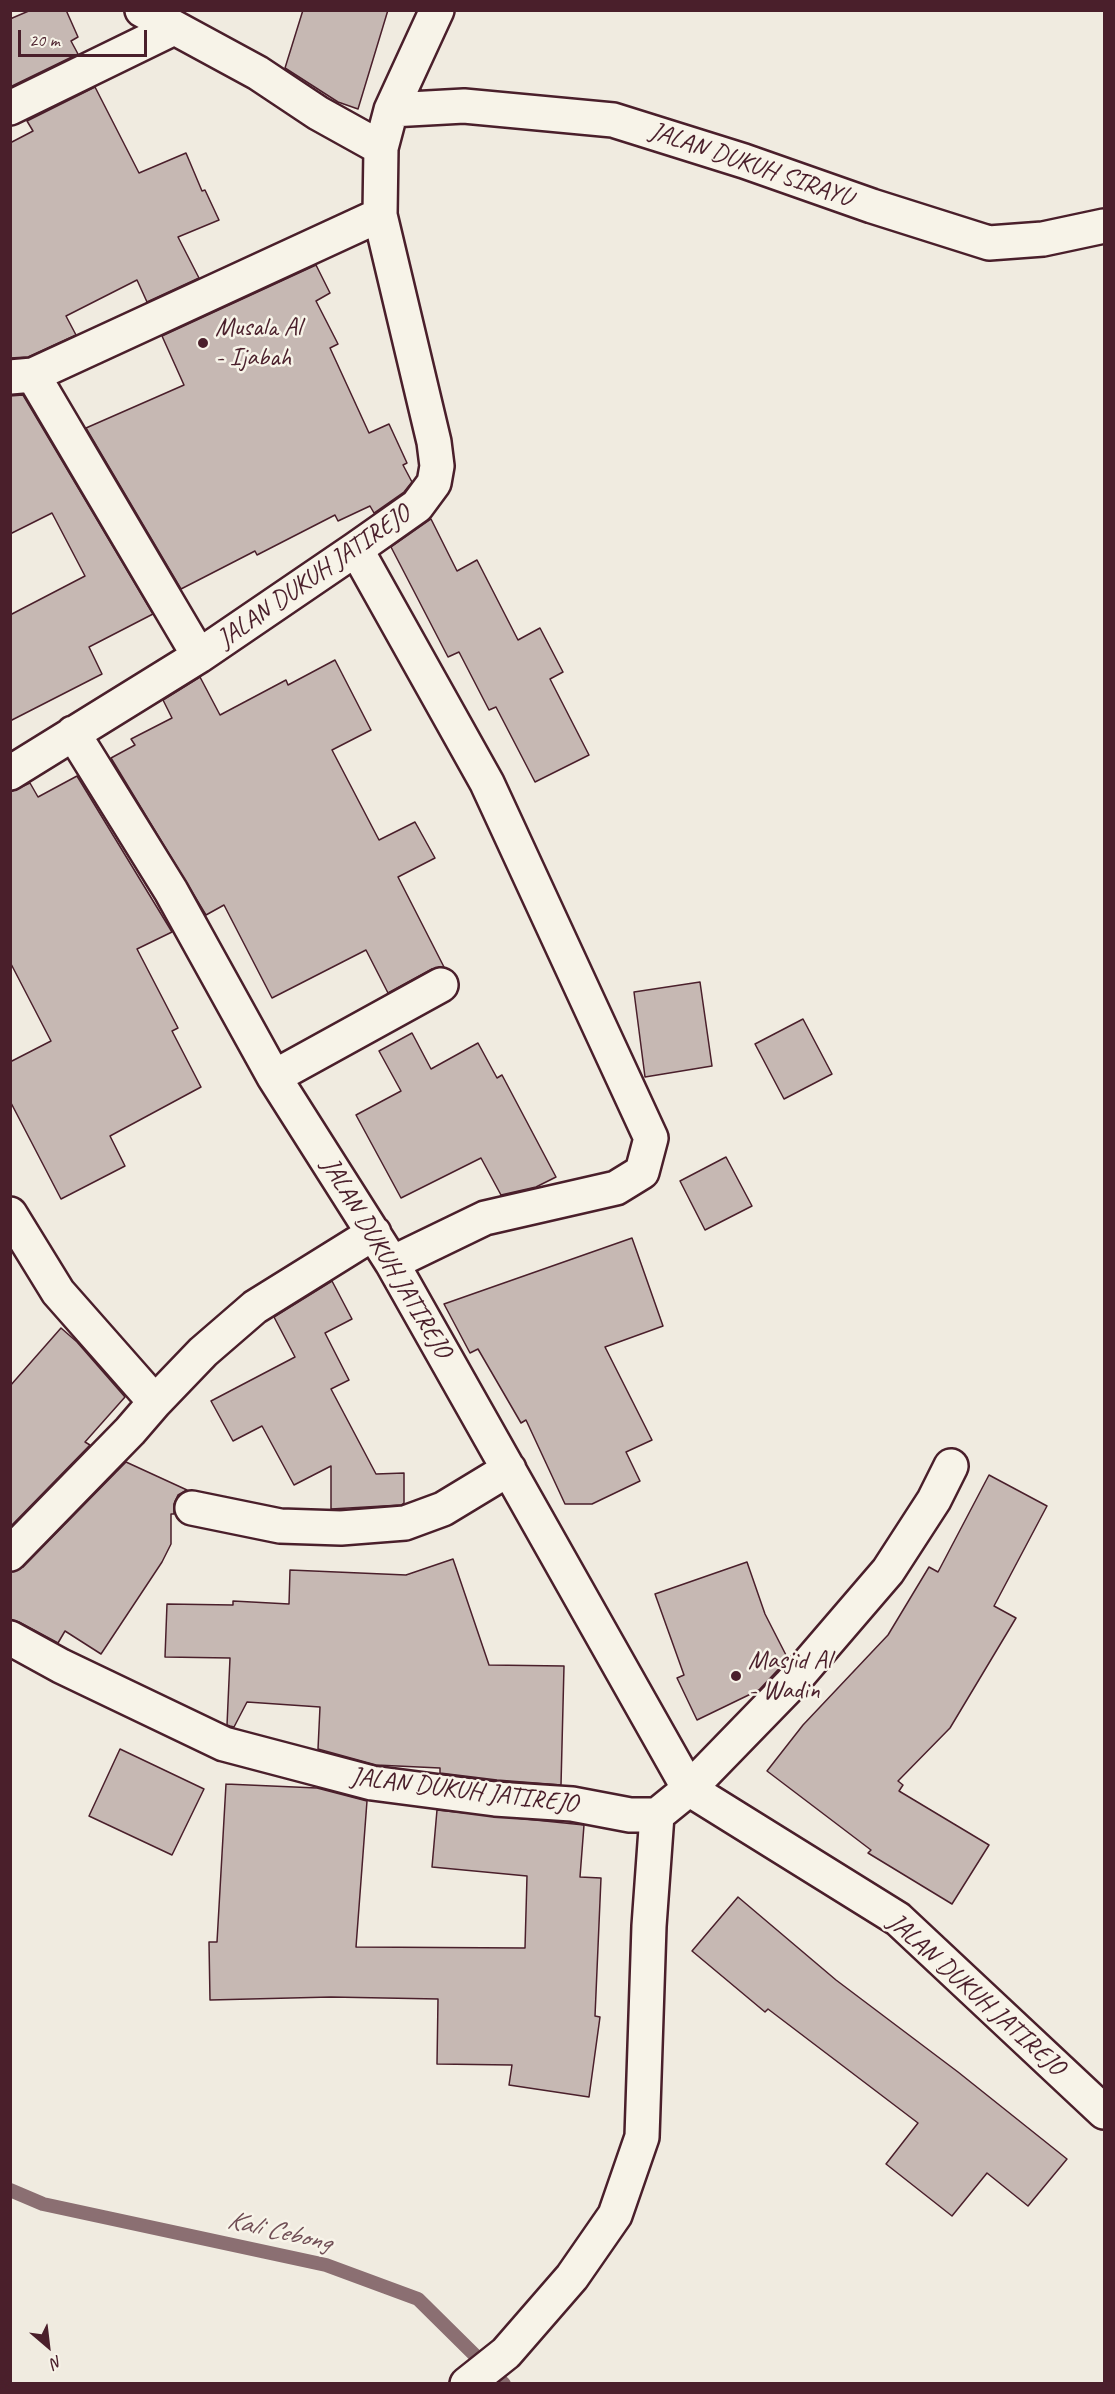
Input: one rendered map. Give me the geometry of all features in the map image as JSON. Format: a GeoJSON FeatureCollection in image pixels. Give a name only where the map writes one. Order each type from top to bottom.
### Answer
{"type":"FeatureCollection","features":[{"type":"Feature","properties":{"kind":"street"},"geometry":{"type":"LineString","coordinates":[[142,10],[258,73],[318,113],[381,148]]}},
{"type":"Feature","properties":{"kind":"street","name":"JALAN DUKUH JATIREJO"},"geometry":{"type":"LineString","coordinates":[[10,773],[199,656],[356,549],[417,506],[434,483],[437,466],[434,442],[380,215],[381,148],[391,110],[437,10]]}},
{"type":"Feature","properties":{"kind":"street"},"geometry":{"type":"LineString","coordinates":[[10,108],[172,28]]}},
{"type":"Feature","properties":{"kind":"street","name":"JALAN DUKUH SIRAYU"},"geometry":{"type":"LineString","coordinates":[[391,110],[464,106],[613,120],[989,243],[1043,239],[1104,226]]}},
{"type":"Feature","properties":{"kind":"street","name":"JALAN DUKUH JATIREJO"},"geometry":{"type":"LineString","coordinates":[[199,656],[22,376],[380,215]]}},
{"type":"Feature","properties":{"kind":"street"},"geometry":{"type":"LineString","coordinates":[[356,549],[487,783],[651,1138],[642,1172],[616,1188],[485,1218],[392,1263]]}},
{"type":"Feature","properties":{"kind":"street","name":"JALAN DUKUH JATIREJO"},"geometry":{"type":"LineString","coordinates":[[73,733],[171,891],[274,1077],[392,1263],[690,1789],[898,1919],[1104,2112]]}},
{"type":"Feature","properties":{"kind":"street"},"geometry":{"type":"LineString","coordinates":[[274,1077],[441,985]]}},
{"type":"Feature","properties":{"kind":"street"},"geometry":{"type":"LineString","coordinates":[[10,1214],[58,1292],[154,1402]]}},
{"type":"Feature","properties":{"kind":"street"},"geometry":{"type":"LineString","coordinates":[[10,1554],[203,1352],[255,1307],[374,1233]]}},
{"type":"Feature","properties":{"kind":"street"},"geometry":{"type":"LineString","coordinates":[[467,2384],[506,2353],[572,2277],[615,2214],[642,2137],[649,1926],[657,1815],[690,1789],[791,1684],[888,1571],[934,1500],[951,1466]]}},
{"type":"Feature","properties":{"kind":"street"},"geometry":{"type":"LineString","coordinates":[[192,1508],[280,1526],[341,1528],[405,1523],[443,1509],[509,1469]]}},
{"type":"Feature","properties":{"kind":"street","name":"JALAN DUKUH JATIREJO"},"geometry":{"type":"LineString","coordinates":[[10,1638],[61,1666],[224,1744],[372,1783],[495,1799],[572,1804],[630,1815],[657,1815]]}},
{"type":"Feature","properties":{"kind":"building"},"geometry":{"type":"Polygon","coordinates":[[[31,10],[66,10],[78,37],[71,41],[78,54],[10,87],[10,19],[31,10]]]}},
{"type":"Feature","properties":{"kind":"building"},"geometry":{"type":"Polygon","coordinates":[[[303,10],[388,10],[358,109],[338,102],[285,68],[303,10]]]}},
{"type":"Feature","properties":{"kind":"building"},"geometry":{"type":"Polygon","coordinates":[[[95,87],[139,173],[186,153],[202,191],[205,190],[219,220],[178,237],[199,278],[147,302],[137,280],[66,316],[76,335],[28,357],[10,358],[10,143],[33,131],[27,121],[95,87]]]}},
{"type":"Feature","properties":{"kind":"building"},"geometry":{"type":"Polygon","coordinates":[[[316,265],[330,293],[316,301],[338,344],[330,348],[369,433],[389,424],[407,463],[403,465],[412,482],[404,492],[374,513],[370,506],[338,521],[335,515],[257,555],[255,551],[181,589],[86,428],[184,385],[162,336],[316,265]]]}},
{"type":"Feature","properties":{"kind":"building"},"geometry":{"type":"Polygon","coordinates":[[[23,395],[153,614],[89,647],[102,674],[10,721],[10,615],[85,576],[52,513],[10,534],[10,396],[23,395]]]}},
{"type":"Feature","properties":{"kind":"building"},"geometry":{"type":"Polygon","coordinates":[[[431,519],[457,571],[477,560],[518,640],[540,628],[563,672],[550,679],[589,755],[535,782],[496,707],[489,710],[459,652],[448,657],[391,547],[431,519]]]}},
{"type":"Feature","properties":{"kind":"building"},"geometry":{"type":"Polygon","coordinates":[[[335,660],[371,730],[332,750],[379,840],[415,822],[435,858],[398,877],[444,967],[432,969],[388,993],[366,950],[272,998],[224,905],[206,915],[111,758],[135,745],[131,739],[172,718],[163,700],[200,677],[220,715],[286,680],[288,685],[335,660]]]}},
{"type":"Feature","properties":{"kind":"building"},"geometry":{"type":"Polygon","coordinates":[[[77,776],[172,932],[137,949],[178,1028],[172,1031],[201,1087],[110,1136],[125,1166],[61,1199],[10,1101],[10,1062],[51,1041],[10,962],[10,792],[30,783],[38,797],[77,776]]]}},
{"type":"Feature","properties":{"kind":"building"},"geometry":{"type":"Polygon","coordinates":[[[700,982],[712,1066],[645,1077],[634,992],[700,982]]]}},
{"type":"Feature","properties":{"kind":"building"},"geometry":{"type":"Polygon","coordinates":[[[803,1019],[832,1074],[784,1099],[755,1044],[803,1019]]]}},
{"type":"Feature","properties":{"kind":"building"},"geometry":{"type":"Polygon","coordinates":[[[412,1033],[431,1069],[478,1043],[497,1078],[502,1075],[556,1177],[536,1187],[501,1195],[481,1158],[401,1198],[356,1115],[401,1091],[379,1051],[412,1033]]]}},
{"type":"Feature","properties":{"kind":"building"},"geometry":{"type":"Polygon","coordinates":[[[726,1157],[752,1206],[705,1230],[680,1181],[726,1157]]]}},
{"type":"Feature","properties":{"kind":"building"},"geometry":{"type":"Polygon","coordinates":[[[632,1238],[663,1326],[605,1347],[652,1440],[626,1452],[640,1481],[592,1504],[565,1504],[526,1420],[521,1423],[478,1349],[470,1353],[444,1304],[632,1238]]]}},
{"type":"Feature","properties":{"kind":"building"},"geometry":{"type":"Polygon","coordinates":[[[332,1281],[352,1319],[325,1333],[349,1380],[331,1389],[376,1474],[404,1473],[404,1503],[401,1505],[331,1509],[331,1466],[294,1485],[262,1426],[233,1441],[211,1401],[295,1357],[274,1317],[332,1281]]]}},
{"type":"Feature","properties":{"kind":"building"},"geometry":{"type":"Polygon","coordinates":[[[61,1328],[77,1342],[125,1397],[85,1442],[90,1445],[10,1527],[10,1386],[61,1328]]]}},
{"type":"Feature","properties":{"kind":"building"},"geometry":{"type":"Polygon","coordinates":[[[126,1462],[187,1490],[178,1495],[174,1504],[174,1514],[171,1514],[171,1544],[162,1562],[101,1654],[65,1631],[58,1643],[10,1619],[10,1572],[23,1567],[126,1462]]]}},
{"type":"Feature","properties":{"kind":"building"},"geometry":{"type":"Polygon","coordinates":[[[989,1475],[1047,1506],[994,1606],[1016,1618],[950,1728],[898,1781],[903,1785],[899,1791],[989,1845],[952,1904],[868,1853],[871,1850],[767,1771],[803,1725],[888,1635],[929,1567],[938,1572],[989,1475]]]}},
{"type":"Feature","properties":{"kind":"building"},"geometry":{"type":"Polygon","coordinates":[[[453,1559],[489,1665],[564,1666],[561,1785],[440,1773],[440,1768],[376,1765],[318,1749],[320,1707],[247,1702],[234,1727],[230,1726],[227,1725],[230,1658],[165,1657],[167,1604],[233,1605],[233,1601],[289,1604],[290,1570],[406,1575],[453,1559]]]}},
{"type":"Feature","properties":{"kind":"building"},"geometry":{"type":"Polygon","coordinates":[[[747,1562],[765,1614],[788,1659],[759,1690],[697,1720],[677,1678],[684,1675],[655,1594],[747,1562]]]}},
{"type":"Feature","properties":{"kind":"building"},"geometry":{"type":"Polygon","coordinates":[[[120,1749],[204,1789],[172,1855],[89,1816],[120,1749]]]}},
{"type":"Feature","properties":{"kind":"building"},"geometry":{"type":"Polygon","coordinates":[[[226,1784],[317,1788],[367,1801],[356,1947],[525,1948],[527,1876],[432,1867],[437,1810],[584,1825],[580,1877],[601,1878],[595,2016],[600,2017],[589,2097],[509,2085],[512,2065],[437,2064],[438,1999],[331,1997],[210,2000],[209,1942],[217,1942],[226,1784]]]}},
{"type":"Feature","properties":{"kind":"building"},"geometry":{"type":"Polygon","coordinates":[[[738,1897],[836,1980],[958,2072],[1067,2159],[1028,2206],[987,2173],[952,2216],[886,2164],[918,2123],[768,2009],[765,2012],[692,1951],[738,1897]]]}},
{"type":"Feature","properties":{"kind":"waterway","name":"Kali Cebong"},"geometry":{"type":"LineString","coordinates":[[10,2190],[43,2204],[326,2265],[418,2299],[504,2384]]}},
{"type":"Feature","properties":{"kind":"place","name":"Musala Al - Ijabah"},"geometry":{"type":"Point","coordinates":[203,343]}},
{"type":"Feature","properties":{"kind":"place","name":"Masjid Al - Wadin"},"geometry":{"type":"Point","coordinates":[736,1676]}}]}
